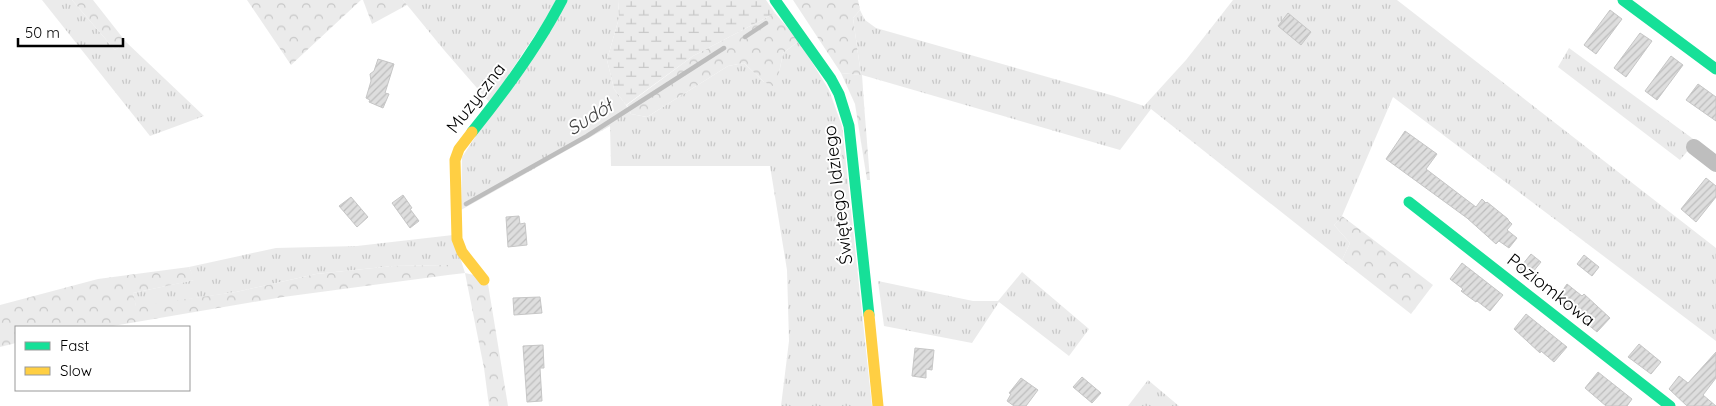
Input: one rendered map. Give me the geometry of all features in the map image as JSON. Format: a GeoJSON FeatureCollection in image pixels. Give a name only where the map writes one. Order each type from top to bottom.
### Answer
{"type":"FeatureCollection","features":[{"type":"Feature","properties":{"kind":"street","name":"Muzyczna"},"geometry":{"type":"LineString","coordinates":[[484,280],[462,252],[457,239],[455,160],[459,149],[538,44],[562,0]]}},
{"type":"Feature","properties":{"kind":"street","name":"Świętego Idziego"},"geometry":{"type":"LineString","coordinates":[[775,0],[840,94],[849,126],[878,406]]}},
{"type":"Feature","properties":{"kind":"street"},"geometry":{"type":"LineString","coordinates":[[1623,0],[1716,69]]}},
{"type":"Feature","properties":{"kind":"street"},"geometry":{"type":"LineString","coordinates":[[1694,147],[1716,164]]}},
{"type":"Feature","properties":{"kind":"street","name":"Poziomkowa"},"geometry":{"type":"LineString","coordinates":[[1409,202],[1670,406]]}},
{"type":"Feature","properties":{"kind":"green space"},"geometry":{"type":"Polygon","coordinates":[[[42,0],[72,0],[115,50],[126,42],[204,116],[150,136],[42,0]]]}},
{"type":"Feature","properties":{"kind":"green space"},"geometry":{"type":"Polygon","coordinates":[[[72,0],[93,0],[126,42],[115,50],[72,0]]]}},
{"type":"Feature","properties":{"kind":"green space"},"geometry":{"type":"Polygon","coordinates":[[[247,0],[361,0],[291,65],[247,0]]]}},
{"type":"Feature","properties":{"kind":"green space"},"geometry":{"type":"Polygon","coordinates":[[[363,0],[403,0],[407,5],[372,24],[363,0]]]}},
{"type":"Feature","properties":{"kind":"green space"},"geometry":{"type":"Polygon","coordinates":[[[403,0],[558,0],[490,103],[403,0]]]}},
{"type":"Feature","properties":{"kind":"green space"},"geometry":{"type":"Polygon","coordinates":[[[567,0],[618,0],[619,18],[607,60],[614,89],[631,114],[647,117],[728,66],[744,63],[764,82],[779,73],[783,53],[799,41],[829,90],[842,126],[872,406],[781,406],[789,341],[787,270],[770,166],[611,166],[610,126],[461,210],[462,157],[567,0]]]}},
{"type":"Feature","properties":{"kind":"green space"},"geometry":{"type":"Polygon","coordinates":[[[618,0],[766,0],[775,13],[693,56],[626,105],[614,89],[607,60],[619,18],[618,0]]]}},
{"type":"Feature","properties":{"kind":"green space"},"geometry":{"type":"Polygon","coordinates":[[[793,0],[858,0],[860,10],[853,18],[861,75],[841,73],[793,0]]]}},
{"type":"Feature","properties":{"kind":"green space"},"geometry":{"type":"Polygon","coordinates":[[[1233,0],[1397,0],[1716,248],[1716,341],[1393,97],[1342,216],[1334,225],[1350,243],[1342,260],[1151,109],[1120,150],[862,75],[864,104],[855,104],[841,73],[861,75],[853,18],[860,10],[865,20],[876,28],[1144,106],[1186,60],[1233,0]]]}},
{"type":"Feature","properties":{"kind":"green space"},"geometry":{"type":"Polygon","coordinates":[[[775,13],[799,41],[783,53],[779,73],[773,86],[764,82],[744,63],[728,66],[647,117],[631,114],[627,105],[693,56],[775,13]]]}},
{"type":"Feature","properties":{"kind":"green space"},"geometry":{"type":"Polygon","coordinates":[[[1569,48],[1696,141],[1680,160],[1558,67],[1569,48]]]}},
{"type":"Feature","properties":{"kind":"green space"},"geometry":{"type":"Polygon","coordinates":[[[855,104],[864,104],[870,180],[867,180],[855,104]]]}},
{"type":"Feature","properties":{"kind":"green space"},"geometry":{"type":"Polygon","coordinates":[[[1342,216],[1433,285],[1411,314],[1342,260],[1350,243],[1334,225],[1342,216]]]}},
{"type":"Feature","properties":{"kind":"green space"},"geometry":{"type":"Polygon","coordinates":[[[453,235],[465,273],[448,275],[447,265],[393,266],[316,274],[236,292],[136,307],[133,293],[194,280],[189,267],[276,248],[357,246],[453,235]]]}},
{"type":"Feature","properties":{"kind":"green space"},"geometry":{"type":"Polygon","coordinates":[[[448,265],[448,275],[283,297],[113,326],[15,326],[15,343],[0,347],[0,305],[98,279],[189,267],[195,280],[133,293],[136,306],[236,292],[316,274],[393,266],[448,265]]]}},
{"type":"Feature","properties":{"kind":"green space"},"geometry":{"type":"Polygon","coordinates":[[[1022,272],[1089,329],[1069,356],[999,302],[972,343],[884,326],[878,281],[973,301],[998,301],[1022,272]]]}},
{"type":"Feature","properties":{"kind":"green space"},"geometry":{"type":"Polygon","coordinates":[[[465,273],[487,278],[508,406],[489,406],[484,368],[465,273]]]}},
{"type":"Feature","properties":{"kind":"green space"},"geometry":{"type":"Polygon","coordinates":[[[1148,380],[1179,406],[1128,406],[1148,380]]]}},
{"type":"Feature","properties":{"kind":"building"},"geometry":{"type":"Polygon","coordinates":[[[1610,10],[1622,19],[1596,54],[1584,45],[1610,10]]]}},
{"type":"Feature","properties":{"kind":"building"},"geometry":{"type":"Polygon","coordinates":[[[1288,13],[1311,32],[1301,45],[1278,26],[1288,13]]]}},
{"type":"Feature","properties":{"kind":"building"},"geometry":{"type":"Polygon","coordinates":[[[1640,33],[1652,41],[1626,77],[1614,68],[1640,33]]]}},
{"type":"Feature","properties":{"kind":"building"},"geometry":{"type":"Polygon","coordinates":[[[1671,56],[1683,65],[1657,100],[1645,91],[1671,56]]]}},
{"type":"Feature","properties":{"kind":"building"},"geometry":{"type":"Polygon","coordinates":[[[378,59],[394,64],[385,93],[389,94],[383,108],[369,102],[370,100],[366,98],[371,81],[370,74],[374,71],[378,59]]]}},
{"type":"Feature","properties":{"kind":"building"},"geometry":{"type":"Polygon","coordinates":[[[1698,84],[1716,97],[1716,121],[1686,100],[1698,84]]]}},
{"type":"Feature","properties":{"kind":"building"},"geometry":{"type":"Polygon","coordinates":[[[1405,131],[1437,154],[1426,169],[1476,207],[1482,199],[1508,219],[1512,224],[1507,230],[1517,238],[1509,248],[1499,241],[1496,244],[1467,218],[1386,159],[1405,131]]]}},
{"type":"Feature","properties":{"kind":"building"},"geometry":{"type":"Polygon","coordinates":[[[1706,178],[1716,186],[1716,197],[1696,222],[1681,209],[1706,178]]]}},
{"type":"Feature","properties":{"kind":"building"},"geometry":{"type":"Polygon","coordinates":[[[403,195],[419,221],[410,228],[392,203],[403,195]]]}},
{"type":"Feature","properties":{"kind":"building"},"geometry":{"type":"Polygon","coordinates":[[[351,197],[368,217],[357,227],[339,206],[351,197]]]}},
{"type":"Feature","properties":{"kind":"building"},"geometry":{"type":"Polygon","coordinates":[[[519,216],[520,224],[525,223],[527,245],[508,247],[506,217],[519,216]]]}},
{"type":"Feature","properties":{"kind":"building"},"geometry":{"type":"Polygon","coordinates":[[[1531,254],[1541,262],[1528,278],[1518,270],[1531,254]]]}},
{"type":"Feature","properties":{"kind":"building"},"geometry":{"type":"Polygon","coordinates":[[[1584,255],[1599,267],[1592,276],[1577,264],[1584,255]]]}},
{"type":"Feature","properties":{"kind":"building"},"geometry":{"type":"Polygon","coordinates":[[[1462,263],[1503,295],[1490,311],[1461,291],[1463,289],[1450,279],[1462,263]]]}},
{"type":"Feature","properties":{"kind":"building"},"geometry":{"type":"Polygon","coordinates":[[[1567,284],[1582,296],[1584,294],[1610,318],[1597,332],[1558,300],[1567,284]]]}},
{"type":"Feature","properties":{"kind":"building"},"geometry":{"type":"Polygon","coordinates":[[[540,297],[542,313],[514,315],[513,298],[540,297]]]}},
{"type":"Feature","properties":{"kind":"building"},"geometry":{"type":"Polygon","coordinates":[[[1526,314],[1567,347],[1554,362],[1541,351],[1540,353],[1514,329],[1526,314]]]}},
{"type":"Feature","properties":{"kind":"building"},"geometry":{"type":"Polygon","coordinates":[[[1639,344],[1661,362],[1651,374],[1628,357],[1639,344]]]}},
{"type":"Feature","properties":{"kind":"building"},"geometry":{"type":"Polygon","coordinates":[[[543,345],[544,368],[540,368],[542,401],[527,402],[523,346],[543,345]]]}},
{"type":"Feature","properties":{"kind":"building"},"geometry":{"type":"Polygon","coordinates":[[[915,348],[934,350],[932,370],[926,369],[926,378],[912,376],[915,348]]]}},
{"type":"Feature","properties":{"kind":"building"},"geometry":{"type":"Polygon","coordinates":[[[1716,352],[1716,378],[1703,395],[1716,406],[1687,406],[1669,389],[1679,376],[1688,383],[1716,352]]]}},
{"type":"Feature","properties":{"kind":"building"},"geometry":{"type":"Polygon","coordinates":[[[1598,372],[1632,399],[1627,406],[1606,406],[1585,388],[1598,372]]]}},
{"type":"Feature","properties":{"kind":"building"},"geometry":{"type":"Polygon","coordinates":[[[1082,377],[1101,393],[1092,403],[1073,387],[1082,377]]]}},
{"type":"Feature","properties":{"kind":"building"},"geometry":{"type":"Polygon","coordinates":[[[1021,378],[1038,390],[1026,406],[1014,406],[1007,401],[1011,394],[1009,393],[1021,378]]]}},
{"type":"Feature","properties":{"kind":"waterway","name":"Sudół"},"geometry":{"type":"LineString","coordinates":[[745,37],[766,23]]}},
{"type":"Feature","properties":{"kind":"waterway","name":"Sudół"},"geometry":{"type":"LineString","coordinates":[[466,204],[587,136],[724,48]]}},
{"type":"Feature","properties":{"kind":"traffic: fast"},"geometry":{"type":"LineString","coordinates":[[472,132],[520,68],[562,0]]}},
{"type":"Feature","properties":{"kind":"traffic: fast"},"geometry":{"type":"LineString","coordinates":[[775,0],[831,79],[839,94],[849,126],[869,315]]}},
{"type":"Feature","properties":{"kind":"traffic: fast"},"geometry":{"type":"LineString","coordinates":[[1623,0],[1716,69]]}},
{"type":"Feature","properties":{"kind":"traffic: fast"},"geometry":{"type":"LineString","coordinates":[[1409,202],[1670,406]]}},
{"type":"Feature","properties":{"kind":"traffic: slow"},"geometry":{"type":"LineString","coordinates":[[472,132],[459,149],[455,160],[457,239],[462,252],[484,280]]}},
{"type":"Feature","properties":{"kind":"traffic: slow"},"geometry":{"type":"LineString","coordinates":[[869,315],[878,406]]}}]}
